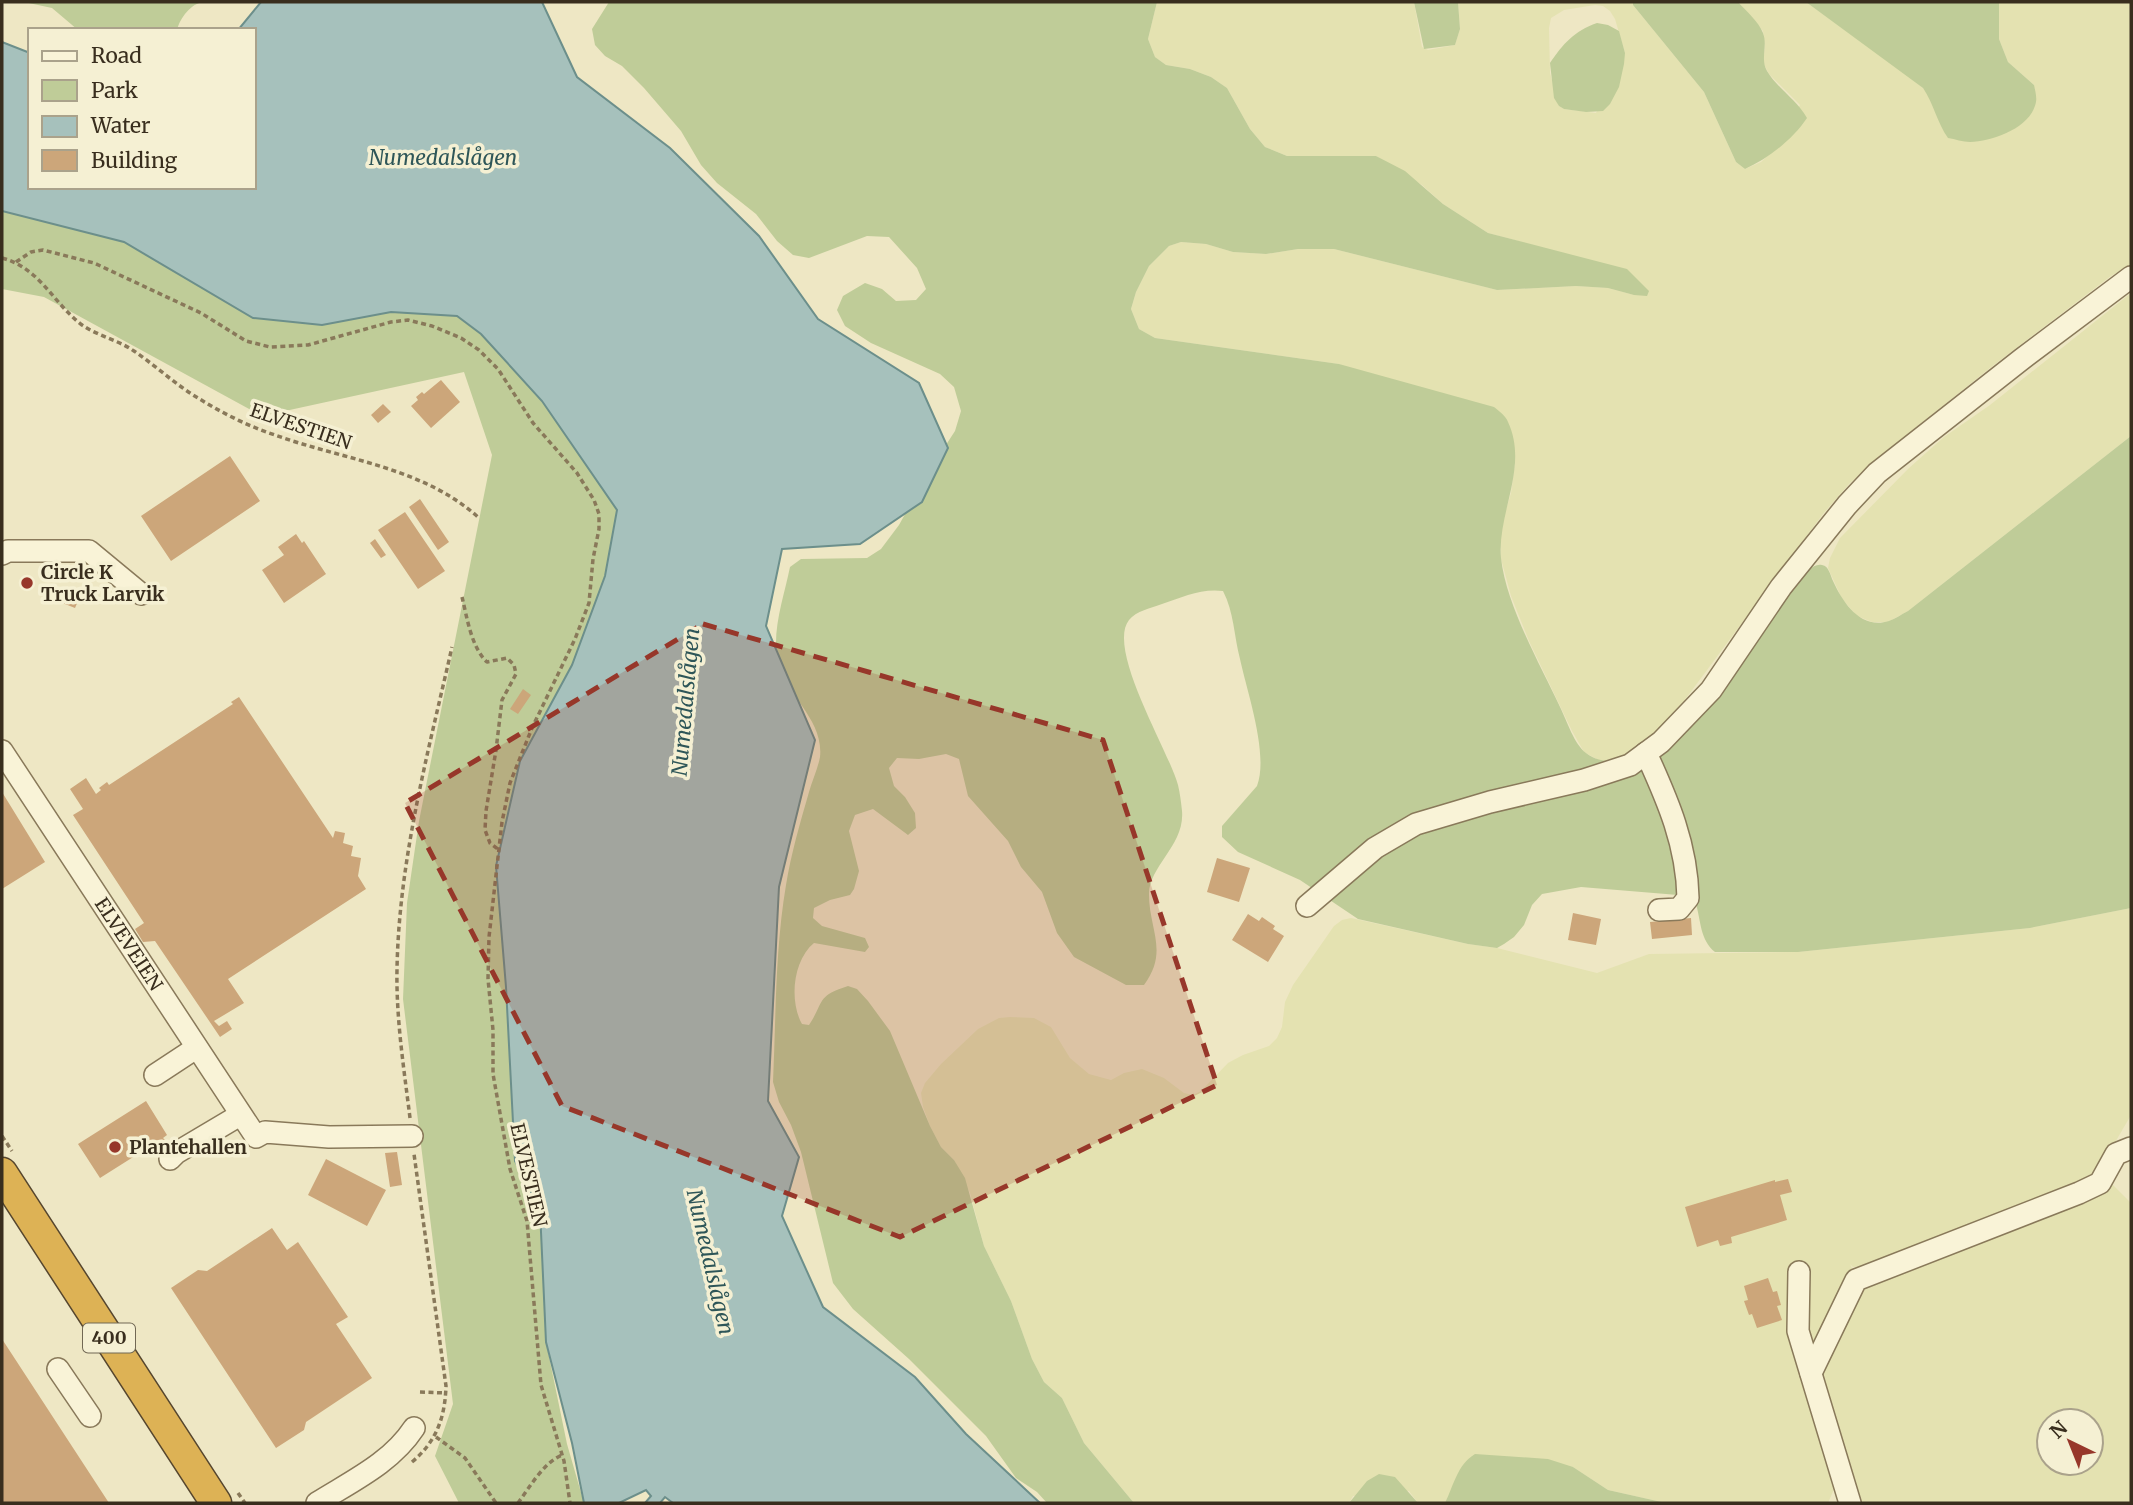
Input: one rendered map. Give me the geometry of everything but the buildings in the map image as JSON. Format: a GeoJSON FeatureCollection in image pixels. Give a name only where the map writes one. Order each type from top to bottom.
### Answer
{"type":"FeatureCollection","features":[{"type":"Feature","properties":{"kind":"highway","name":"400"},"geometry":{"type":"LineString","coordinates":[[2,1173],[216,1503]]}},
{"type":"Feature","properties":{"kind":"street"},"geometry":{"type":"LineString","coordinates":[[1307,906],[1375,848],[1416,824],[1490,802],[1584,780],[1630,765],[1661,742],[1711,690],[1781,587],[1847,505],[1877,473],[2131,277]]}},
{"type":"Feature","properties":{"kind":"street"},"geometry":{"type":"LineString","coordinates":[[2,554],[8,551],[89,551],[141,594]]}},
{"type":"Feature","properties":{"kind":"street","name":"ELVEVEIEN"},"geometry":{"type":"LineString","coordinates":[[2,751],[256,1137],[265,1132],[329,1137],[412,1136]]}},
{"type":"Feature","properties":{"kind":"street"},"geometry":{"type":"LineString","coordinates":[[1646,753],[1672,810],[1688,875],[1688,898],[1679,909],[1658,910]]}},
{"type":"Feature","properties":{"kind":"street"},"geometry":{"type":"LineString","coordinates":[[155,1075],[196,1048]]}},
{"type":"Feature","properties":{"kind":"street"},"geometry":{"type":"LineString","coordinates":[[170,1159],[240,1115]]}},
{"type":"Feature","properties":{"kind":"street"},"geometry":{"type":"LineString","coordinates":[[1811,1373],[1856,1280],[2079,1194],[2100,1183],[2116,1154],[2131,1148]]}},
{"type":"Feature","properties":{"kind":"street"},"geometry":{"type":"LineString","coordinates":[[1799,1272],[1798,1331],[1850,1503]]}},
{"type":"Feature","properties":{"kind":"street"},"geometry":{"type":"LineString","coordinates":[[58,1369],[90,1416]]}},
{"type":"Feature","properties":{"kind":"street"},"geometry":{"type":"LineString","coordinates":[[323,1502],[386,1460],[404,1444],[414,1428]]}},
{"type":"Feature","properties":{"kind":"path","name":"ELVESTIEN"},"geometry":{"type":"LineString","coordinates":[[479,518],[461,502],[431,484],[275,435],[234,418],[196,397],[132,349],[83,326],[49,289],[16,262],[31,252],[43,250],[94,263],[201,313],[246,341],[270,347],[308,345],[408,320],[432,326],[461,338],[479,350],[498,369],[533,423],[577,472],[594,500],[599,514],[599,529],[589,603],[510,783],[502,822],[489,937],[488,979],[493,1074],[510,1169],[527,1221],[541,1385],[562,1455],[570,1503]]}},
{"type":"Feature","properties":{"kind":"path"},"geometry":{"type":"LineString","coordinates":[[2,258],[16,262]]}},
{"type":"Feature","properties":{"kind":"path"},"geometry":{"type":"LineString","coordinates":[[462,597],[473,639],[482,659],[486,662],[507,658],[514,665],[516,674],[502,700],[486,811],[485,830],[490,843],[499,850]]}},
{"type":"Feature","properties":{"kind":"path"},"geometry":{"type":"LineString","coordinates":[[412,1462],[424,1453],[436,1437],[446,1393],[439,1321],[412,1136],[398,1002],[399,929],[410,838],[452,647]]}},
{"type":"Feature","properties":{"kind":"path"},"geometry":{"type":"LineString","coordinates":[[420,1392],[446,1393]]}},
{"type":"Feature","properties":{"kind":"path"},"geometry":{"type":"LineString","coordinates":[[436,1437],[465,1458],[496,1503]]}},
{"type":"Feature","properties":{"kind":"path"},"geometry":{"type":"LineString","coordinates":[[518,1503],[554,1458],[562,1455]]}},
{"type":"Feature","properties":{"kind":"highlighted area"},"geometry":{"type":"Polygon","coordinates":[[[703,624],[1103,740],[1217,1085],[900,1237],[562,1106],[405,803],[703,624]]]}},
{"type":"Feature","properties":{"kind":"shaded area"},"geometry":{"type":"Polygon","coordinates":[[[1157,2],[1414,2],[1422,47],[1428,50],[1455,45],[1460,29],[1458,2],[1633,2],[1704,92],[1736,162],[1745,169],[1761,162],[1775,149],[1800,105],[1769,74],[1763,62],[1763,31],[1738,2],[1806,2],[1909,76],[1923,88],[1938,115],[2034,85],[2008,62],[1999,39],[1999,2],[2131,2],[2131,265],[2111,276],[1990,368],[1849,484],[1823,514],[1684,701],[1662,726],[1634,751],[1616,761],[1600,761],[1584,752],[1572,731],[1529,641],[1511,596],[1501,559],[1501,526],[1511,493],[1515,464],[1339,364],[1155,338],[1139,329],[1131,309],[1149,266],[1169,246],[1181,242],[1206,244],[1233,252],[1266,254],[1298,249],[1334,249],[1497,290],[1576,286],[1608,288],[1634,295],[1522,242],[1488,233],[1443,204],[1422,185],[1376,156],[1287,156],[1265,147],[1250,129],[1227,88],[1211,77],[1190,69],[1166,65],[1155,57],[1148,39],[1157,2]],[[1603,6],[1564,10],[1551,18],[1550,73],[1559,106],[1564,109],[1596,113],[1625,53],[1615,19],[1603,6]]]}},
{"type":"Feature","properties":{"kind":"shaded area"},"geometry":{"type":"Polygon","coordinates":[[[2131,293],[2131,436],[1908,611],[1888,622],[1872,622],[1857,616],[1842,599],[1828,568],[1840,538],[1909,468],[1944,437],[1990,405],[2131,293]]]}},
{"type":"Feature","properties":{"kind":"shaded area"},"geometry":{"type":"Polygon","coordinates":[[[2131,908],[2131,1115],[2099,1170],[2088,1180],[2031,1205],[1863,1266],[1853,1267],[1850,1264],[1859,1282],[2109,1183],[2113,1185],[2131,1203],[2131,1503],[1860,1503],[1801,1375],[1833,1478],[1834,1489],[1828,1503],[1666,1503],[1608,1490],[1573,1467],[1449,1495],[1445,1503],[1418,1503],[1409,1491],[1353,1496],[1349,1503],[1134,1503],[1084,1443],[1062,1398],[1044,1382],[1032,1359],[1011,1301],[984,1246],[970,1193],[954,1160],[941,1147],[923,1107],[921,1093],[925,1083],[941,1064],[978,1029],[999,1018],[1010,1017],[1034,1018],[1051,1027],[1070,1058],[1089,1074],[1111,1080],[1124,1073],[1142,1069],[1164,1078],[1184,1093],[1193,1095],[1201,1091],[1228,1063],[1269,1046],[1277,1038],[1282,1027],[1285,1002],[1293,985],[1334,926],[1351,918],[1497,948],[1597,973],[1649,954],[1798,952],[2030,928],[2131,908]]]}},
{"type":"Feature","properties":{"kind":"green space"},"geometry":{"type":"Polygon","coordinates":[[[24,2],[204,2],[187,12],[178,28],[76,28],[52,8],[24,2]]]}},
{"type":"Feature","properties":{"kind":"green space"},"geometry":{"type":"Polygon","coordinates":[[[609,2],[1157,2],[1148,39],[1155,57],[1166,65],[1190,69],[1211,77],[1227,88],[1250,129],[1265,147],[1287,156],[1376,156],[1405,171],[1443,204],[1488,233],[1627,269],[1649,291],[1647,296],[1608,288],[1576,286],[1497,290],[1334,249],[1298,249],[1266,254],[1233,252],[1206,244],[1181,242],[1169,246],[1149,266],[1131,309],[1139,329],[1155,338],[1339,364],[1494,407],[1502,414],[1514,439],[1515,456],[1501,541],[1504,576],[1525,634],[1571,732],[1582,749],[1597,759],[1632,760],[1778,609],[1804,575],[1816,565],[1826,567],[1842,598],[1854,613],[1870,622],[1891,620],[1908,611],[2131,436],[2131,908],[2030,928],[1798,952],[1715,952],[1706,942],[1696,904],[1678,895],[1581,887],[1542,894],[1532,905],[1524,925],[1514,937],[1497,948],[1358,919],[1300,880],[1238,852],[1222,837],[1222,826],[1257,786],[1260,773],[1256,723],[1232,616],[1223,591],[1192,594],[1140,612],[1129,620],[1124,634],[1126,653],[1132,676],[1178,785],[1182,811],[1178,834],[1151,884],[1150,907],[1157,951],[1151,973],[1144,985],[1126,985],[1074,957],[1057,933],[1042,892],[1021,867],[1008,841],[968,796],[959,759],[946,754],[919,759],[897,758],[889,768],[894,786],[915,813],[916,828],[908,835],[873,809],[855,815],[849,831],[859,871],[854,889],[850,895],[814,908],[813,918],[822,926],[865,938],[869,947],[865,952],[814,943],[801,960],[795,981],[795,1004],[802,1024],[809,1025],[826,996],[848,986],[857,989],[890,1031],[930,1126],[941,1147],[954,1160],[965,1178],[984,1246],[1011,1301],[1032,1359],[1044,1382],[1062,1398],[1084,1443],[1134,1503],[1047,1503],[1037,1492],[1016,1478],[986,1436],[909,1359],[853,1309],[833,1283],[801,1152],[773,1082],[782,909],[793,850],[820,757],[820,743],[816,731],[782,674],[776,651],[777,627],[790,567],[801,559],[867,558],[881,549],[899,525],[955,431],[961,411],[954,387],[940,374],[871,343],[845,326],[837,310],[843,296],[865,283],[882,289],[896,301],[916,300],[926,289],[917,268],[889,237],[867,236],[809,258],[793,255],[777,241],[756,214],[717,183],[701,165],[681,131],[644,88],[595,45],[592,29],[609,2]]]}},
{"type":"Feature","properties":{"kind":"green space"},"geometry":{"type":"Polygon","coordinates":[[[1414,2],[1458,2],[1460,29],[1455,45],[1424,49],[1414,2]]]}},
{"type":"Feature","properties":{"kind":"green space"},"geometry":{"type":"Polygon","coordinates":[[[1633,2],[1738,2],[1763,33],[1767,71],[1807,118],[1779,148],[1745,169],[1736,162],[1704,92],[1633,2]]]}},
{"type":"Feature","properties":{"kind":"green space"},"geometry":{"type":"Polygon","coordinates":[[[1806,2],[1999,2],[1999,39],[2008,62],[2034,85],[2036,100],[2033,111],[2019,126],[2000,136],[1970,142],[1948,138],[1923,88],[1806,2]]]}},
{"type":"Feature","properties":{"kind":"green space"},"geometry":{"type":"Polygon","coordinates":[[[1597,23],[1619,31],[1625,53],[1619,87],[1603,111],[1564,109],[1554,98],[1550,63],[1570,39],[1597,23]]]}},
{"type":"Feature","properties":{"kind":"green space"},"geometry":{"type":"Polygon","coordinates":[[[2,211],[124,242],[253,318],[322,325],[391,312],[457,316],[481,334],[542,401],[617,510],[605,576],[572,665],[520,761],[496,866],[506,987],[515,1161],[540,1210],[546,1342],[567,1444],[584,1503],[459,1503],[435,1456],[453,1404],[403,999],[407,903],[419,821],[492,455],[464,372],[262,416],[44,297],[2,289],[2,211]]]}},
{"type":"Feature","properties":{"kind":"green space"},"geometry":{"type":"Polygon","coordinates":[[[1475,1454],[1548,1459],[1573,1467],[1608,1490],[1666,1503],[1445,1503],[1460,1470],[1475,1454]]]}},
{"type":"Feature","properties":{"kind":"green space"},"geometry":{"type":"Polygon","coordinates":[[[1379,1474],[1395,1477],[1418,1503],[1349,1503],[1367,1481],[1379,1474]]]}},
{"type":"Feature","properties":{"kind":"water","name":"Numedalslågen"},"geometry":{"type":"Polygon","coordinates":[[[261,2],[542,2],[577,77],[670,148],[759,236],[818,319],[919,383],[948,448],[922,502],[860,544],[782,549],[766,626],[815,740],[779,887],[768,1101],[799,1157],[782,1216],[823,1307],[915,1377],[966,1434],[1040,1503],[673,1503],[665,1497],[660,1503],[645,1503],[651,1496],[646,1490],[619,1503],[584,1503],[572,1443],[546,1342],[540,1210],[515,1161],[506,987],[496,866],[520,761],[572,665],[605,576],[617,510],[542,401],[481,334],[457,316],[391,312],[322,325],[253,318],[124,242],[2,211],[2,42],[28,52],[28,189],[256,189],[256,28],[240,28],[261,2]]]}},
{"type":"Feature","properties":{"kind":"place","name":"Circle K Truck Larvik"},"geometry":{"type":"Point","coordinates":[27,583]}},
{"type":"Feature","properties":{"kind":"place","name":"Plantehallen"},"geometry":{"type":"Point","coordinates":[115,1147]}}]}
